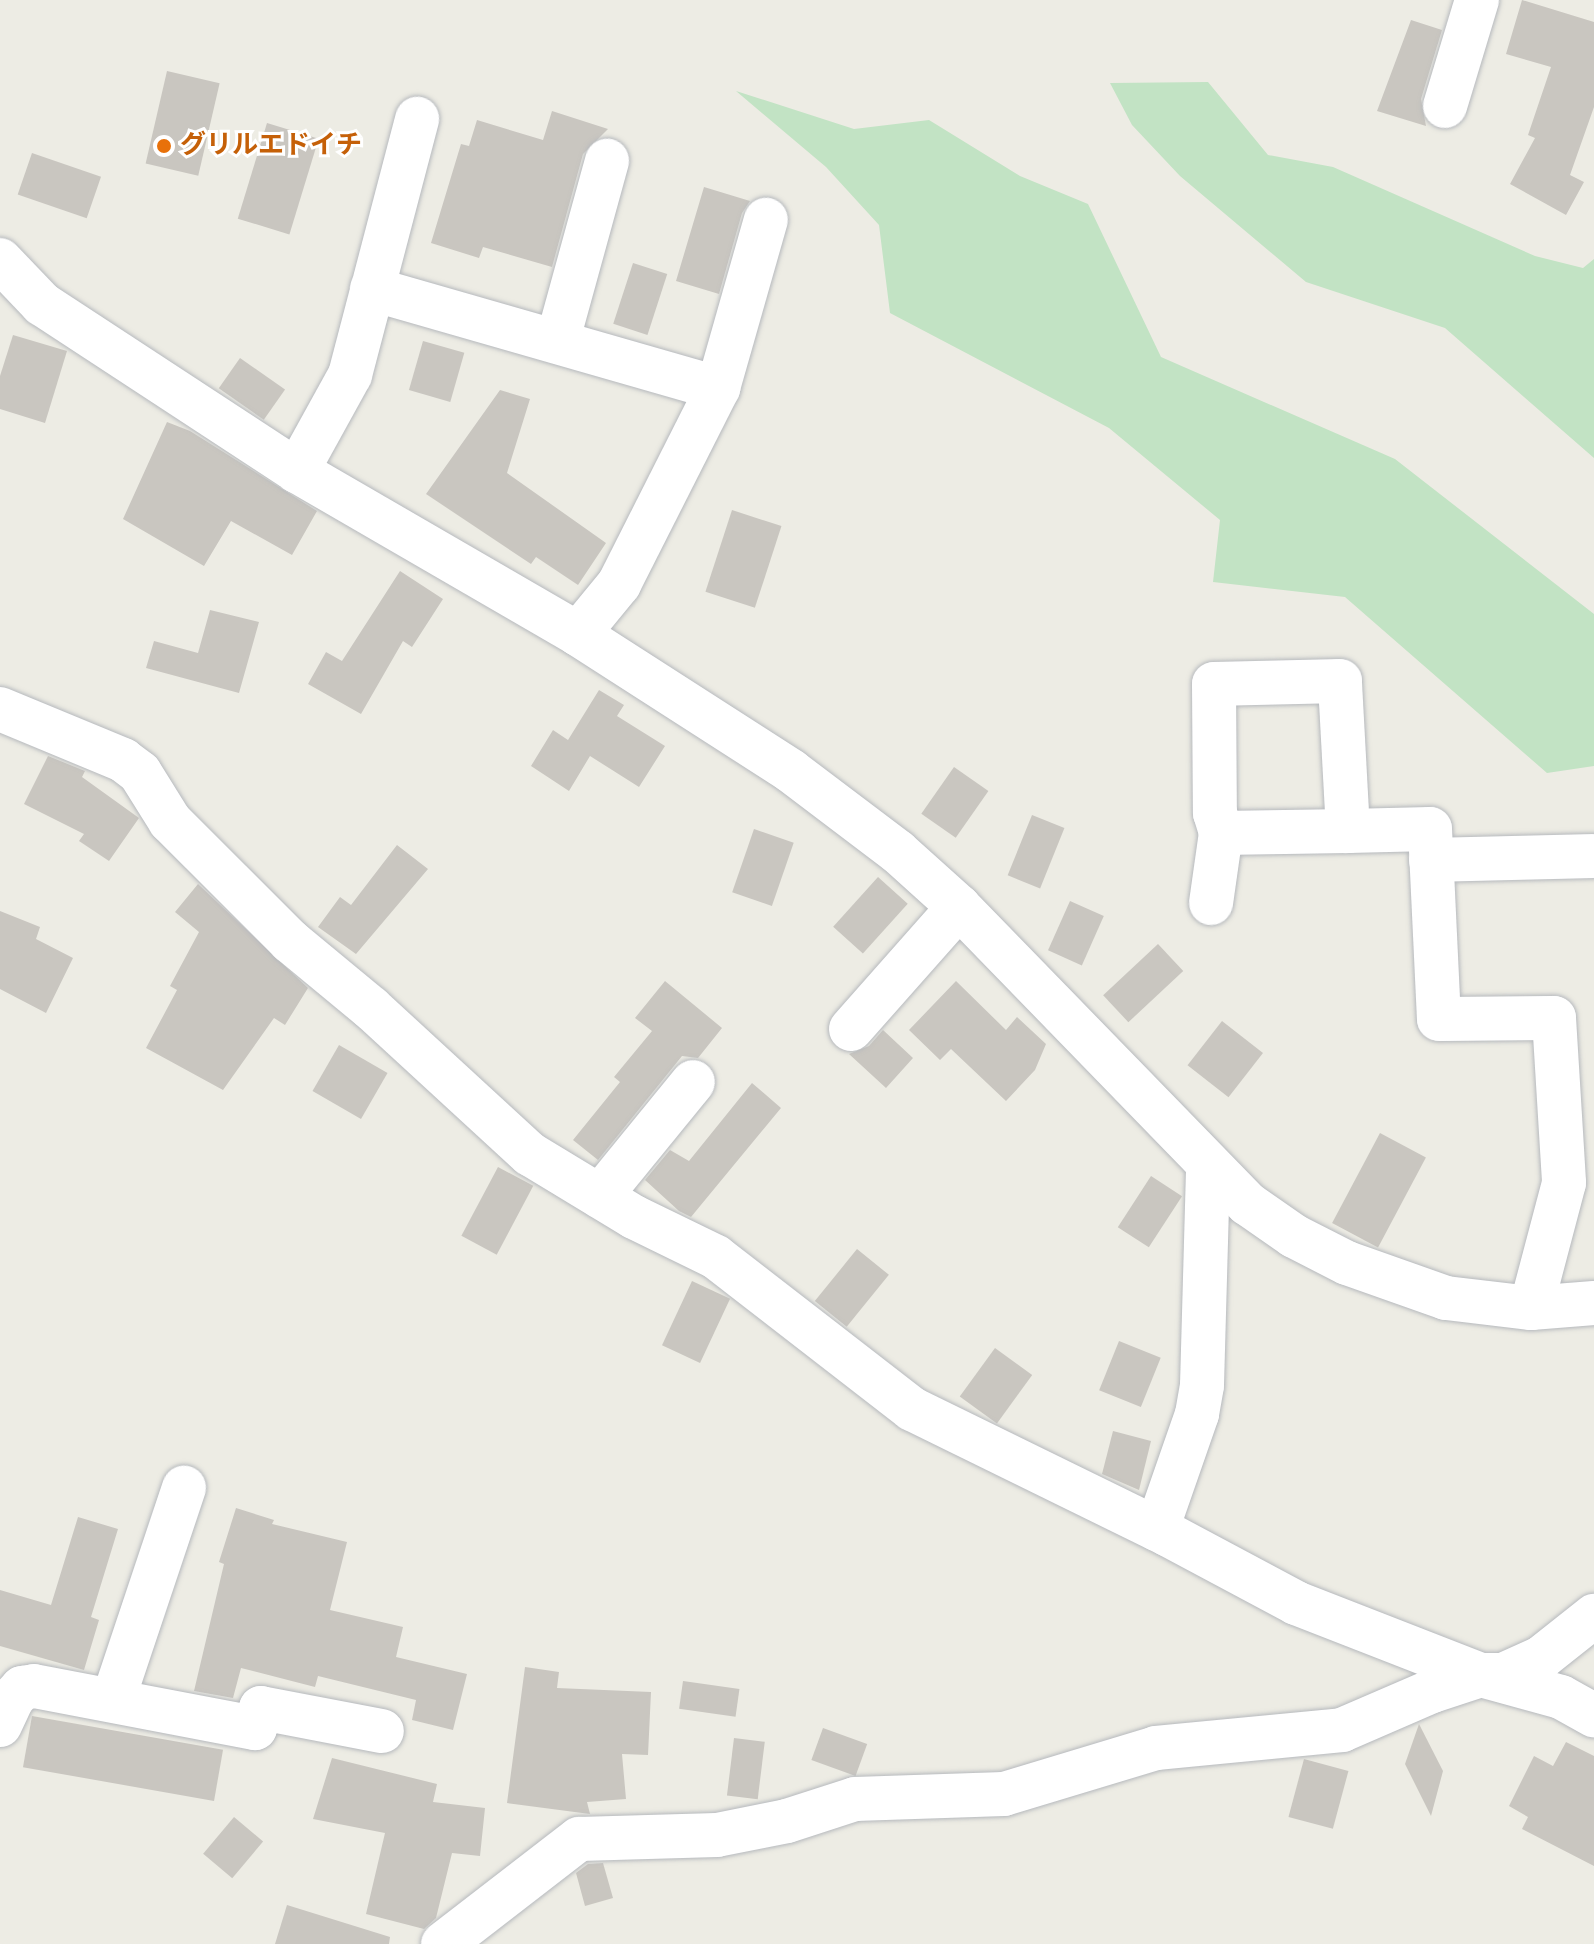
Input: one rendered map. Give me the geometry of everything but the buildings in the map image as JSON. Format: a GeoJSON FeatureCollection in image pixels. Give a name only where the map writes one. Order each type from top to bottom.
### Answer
{"type":"FeatureCollection","features":[{"type":"Feature","properties":{"kind":"street"},"geometry":{"type":"LineString","coordinates":[[1445,106],[1477,0]]}},
{"type":"Feature","properties":{"kind":"street"},"geometry":{"type":"LineString","coordinates":[[297,471],[350,375],[417,119]]}},
{"type":"Feature","properties":{"kind":"street"},"geometry":{"type":"LineString","coordinates":[[558,339],[607,161]]}},
{"type":"Feature","properties":{"kind":"street"},"geometry":{"type":"LineString","coordinates":[[578,634],[619,584],[718,388],[766,220]]}},
{"type":"Feature","properties":{"kind":"street"},"geometry":{"type":"LineString","coordinates":[[0,260],[42,304],[297,471],[578,634],[791,771],[898,852],[959,907],[1248,1204],[1347,1263],[1446,1298],[1531,1308],[1594,1303]]}},
{"type":"Feature","properties":{"kind":"street"},"geometry":{"type":"LineString","coordinates":[[372,289],[558,339],[718,388]]}},
{"type":"Feature","properties":{"kind":"street"},"geometry":{"type":"LineString","coordinates":[[1211,903],[1221,833],[1215,813],[1214,684],[1340,681],[1348,831]]}},
{"type":"Feature","properties":{"kind":"street"},"geometry":{"type":"LineString","coordinates":[[0,709],[123,760],[140,773],[170,821],[290,941],[371,1008],[530,1154],[600,1196],[716,1257],[912,1409],[1157,1529],[1296,1603],[1481,1675],[1561,1697],[1594,1715]]}},
{"type":"Feature","properties":{"kind":"street"},"geometry":{"type":"LineString","coordinates":[[1221,833],[1430,829],[1439,1019],[1554,1018],[1564,1183],[1531,1308]]}},
{"type":"Feature","properties":{"kind":"street"},"geometry":{"type":"LineString","coordinates":[[1431,860],[1593,856]]}},
{"type":"Feature","properties":{"kind":"street"},"geometry":{"type":"LineString","coordinates":[[851,1029],[959,907]]}},
{"type":"Feature","properties":{"kind":"street"},"geometry":{"type":"LineString","coordinates":[[600,1196],[693,1082]]}},
{"type":"Feature","properties":{"kind":"street"},"geometry":{"type":"LineString","coordinates":[[1157,1529],[1197,1414],[1202,1385],[1208,1165]]}},
{"type":"Feature","properties":{"kind":"street"},"geometry":{"type":"LineString","coordinates":[[113,1700],[184,1488]]}},
{"type":"Feature","properties":{"kind":"street"},"geometry":{"type":"LineString","coordinates":[[443,1944],[579,1839],[717,1835],[787,1821],[855,1799],[1004,1794],[1156,1748],[1342,1730],[1481,1675],[1503,1675],[1541,1658],[1594,1616]]}},
{"type":"Feature","properties":{"kind":"street"},"geometry":{"type":"LineString","coordinates":[[0,1725],[22,1688],[34,1686],[255,1728],[261,1708],[382,1731]]}},
{"type":"Feature","properties":{"kind":"green space"},"geometry":{"type":"Polygon","coordinates":[[[1208,82],[1268,155],[1333,167],[1535,256],[1583,268],[1594,259],[1594,458],[1445,328],[1306,282],[1180,176],[1132,125],[1110,83],[1208,82]]]}},
{"type":"Feature","properties":{"kind":"green space"},"geometry":{"type":"Polygon","coordinates":[[[736,91],[854,129],[929,120],[1020,176],[1088,204],[1161,357],[1395,459],[1594,614],[1594,766],[1547,773],[1345,597],[1213,582],[1220,520],[1109,428],[890,313],[879,225],[826,167],[736,91]]]}},
{"type":"Feature","properties":{"kind":"place","name":"グリルエドイチ"},"geometry":{"type":"Point","coordinates":[164,146]}}]}
